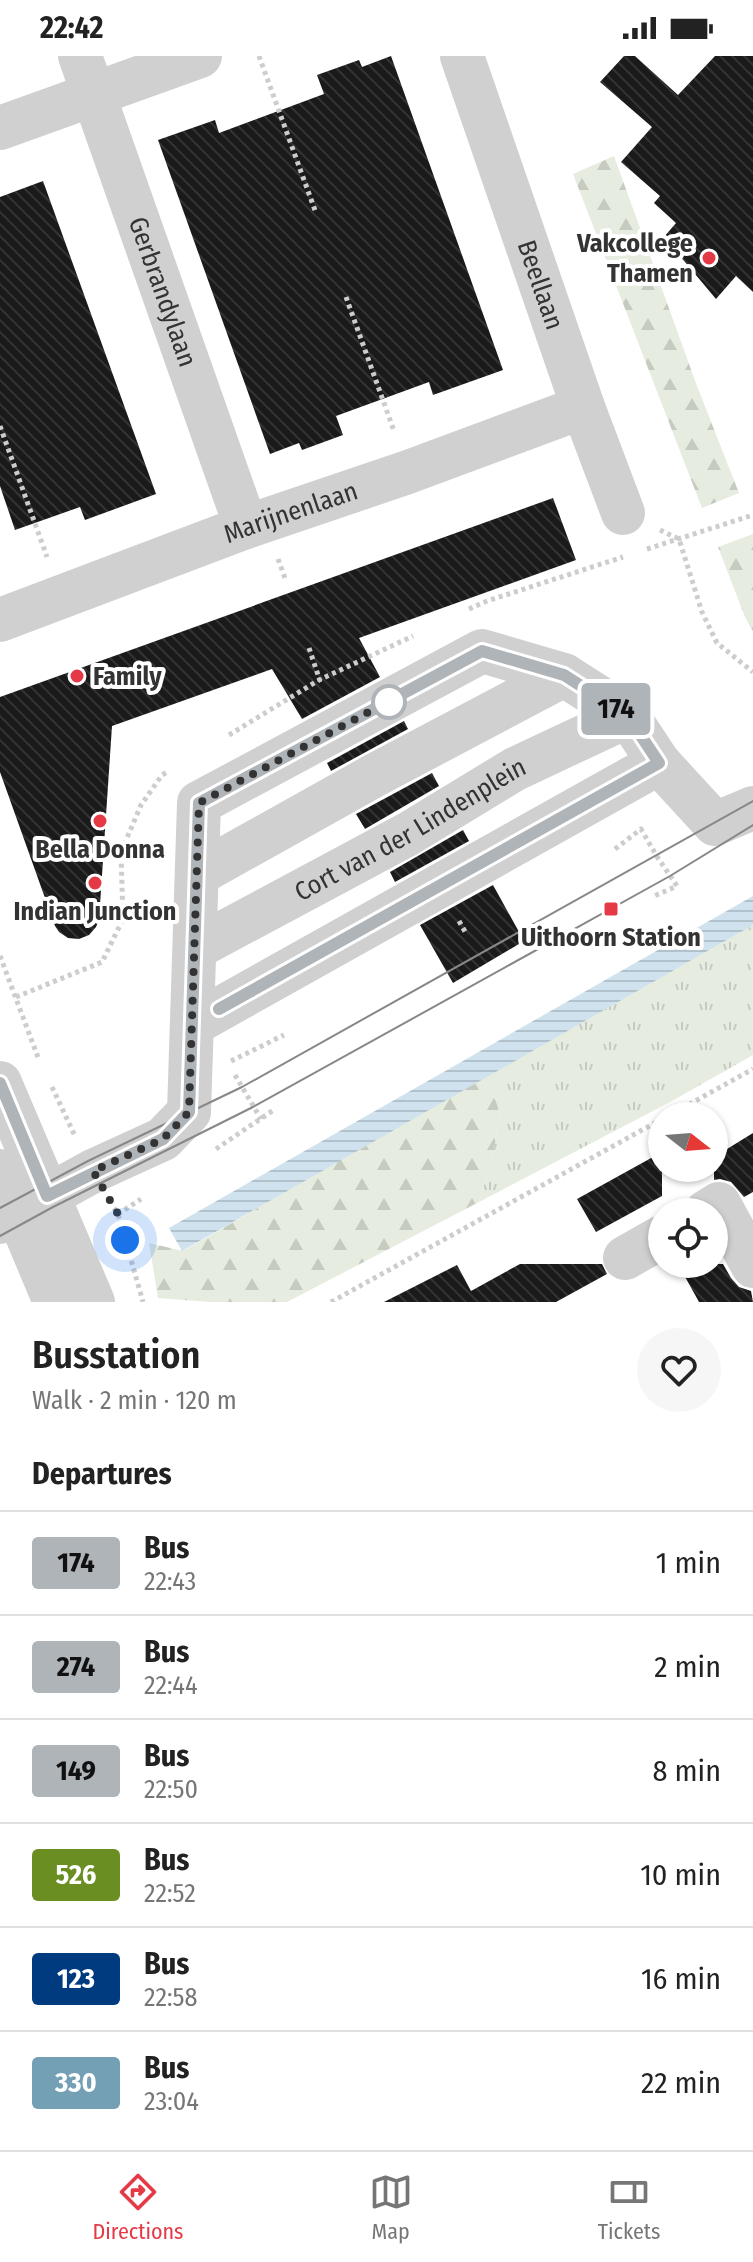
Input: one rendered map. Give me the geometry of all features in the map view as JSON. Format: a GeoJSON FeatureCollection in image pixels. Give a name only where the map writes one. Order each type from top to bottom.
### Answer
{"type":"FeatureCollection","features":[{"type":"Feature","properties":{"kind":"street"},"geometry":{"type":"LineString","coordinates":[[0,128],[87,75],[200,56]]}},
{"type":"Feature","properties":{"kind":"street","name":"Beellaan"},"geometry":{"type":"LineString","coordinates":[[462,56],[583,407],[623,513]]}},
{"type":"Feature","properties":{"kind":"street","name":"Gerbrandylaan"},"geometry":{"type":"LineString","coordinates":[[87,75],[246,527]]}},
{"type":"Feature","properties":{"kind":"street","name":"Marijnenlaan"},"geometry":{"type":"LineString","coordinates":[[0,620],[246,527],[408,472],[583,407]]}},
{"type":"Feature","properties":{"kind":"street"},"geometry":{"type":"LineString","coordinates":[[21,1210],[93,1171],[163,1139],[189,1112],[199,803],[482,651],[564,675],[628,716],[659,763],[715,824],[753,808]]}},
{"type":"Feature","properties":{"kind":"street"},"geometry":{"type":"LineString","coordinates":[[198,874],[375,775],[564,675]]}},
{"type":"Feature","properties":{"kind":"street","name":"Cort van der Lindenplein"},"geometry":{"type":"LineString","coordinates":[[195,948],[408,834],[515,769],[628,716]]}},
{"type":"Feature","properties":{"kind":"street"},"geometry":{"type":"LineString","coordinates":[[193,1024],[659,763]]}},
{"type":"Feature","properties":{"kind":"street"},"geometry":{"type":"LineString","coordinates":[[0,1083],[21,1210],[93,1302]]}},
{"type":"Feature","properties":{"kind":"street"},"geometry":{"type":"LineString","coordinates":[[0,1171],[21,1210],[55,1302]]}},
{"type":"Feature","properties":{"kind":"street"},"geometry":{"type":"LineString","coordinates":[[728,1220],[753,1266]]}},
{"type":"Feature","properties":{"kind":"path"},"geometry":{"type":"LineString","coordinates":[[259,56],[316,213]]}},
{"type":"Feature","properties":{"kind":"path"},"geometry":{"type":"LineString","coordinates":[[346,297],[408,472]]}},
{"type":"Feature","properties":{"kind":"path"},"geometry":{"type":"LineString","coordinates":[[0,426],[62,596]]}},
{"type":"Feature","properties":{"kind":"path"},"geometry":{"type":"LineString","coordinates":[[487,601],[753,515]]}},
{"type":"Feature","properties":{"kind":"path"},"geometry":{"type":"LineString","coordinates":[[679,539],[702,612],[717,643],[753,672]]}},
{"type":"Feature","properties":{"kind":"path"},"geometry":{"type":"LineString","coordinates":[[615,849],[641,829],[677,886],[654,896]]}},
{"type":"Feature","properties":{"kind":"path"},"geometry":{"type":"LineString","coordinates":[[0,956],[44,1071]]}},
{"type":"Feature","properties":{"kind":"path"},"geometry":{"type":"LineString","coordinates":[[261,1119],[228,1062],[284,1035]]}},
{"type":"Feature","properties":{"kind":"path"},"geometry":{"type":"LineString","coordinates":[[693,1102],[753,1069]]}},
{"type":"Feature","properties":{"kind":"path"},"geometry":{"type":"LineString","coordinates":[[51,1084],[93,1171],[118,1214],[143,1302]]}},
{"type":"Feature","properties":{"kind":"path"},"geometry":{"type":"LineString","coordinates":[[331,1302],[648,1127]]}},
{"type":"Feature","properties":{"kind":"green space"},"geometry":{"type":"Polygon","coordinates":[[[614,156],[739,493],[702,508],[573,174],[614,156]]]}},
{"type":"Feature","properties":{"kind":"green space"},"geometry":{"type":"Polygon","coordinates":[[[753,534],[753,632],[718,547],[753,534]]]}},
{"type":"Feature","properties":{"kind":"green space"},"geometry":{"type":"Polygon","coordinates":[[[753,925],[753,1055],[670,1102],[648,1102],[648,1114],[479,1202],[493,1156],[500,1114],[488,1075],[753,925]]]}},
{"type":"Feature","properties":{"kind":"green space"},"geometry":{"type":"Polygon","coordinates":[[[488,1075],[500,1114],[493,1156],[479,1202],[287,1302],[158,1298],[149,1243],[183,1251],[488,1075]]]}},
{"type":"Feature","properties":{"kind":"water"},"geometry":{"type":"Polygon","coordinates":[[[753,896],[753,925],[182,1251],[169,1228],[753,896]]]}},
{"type":"Feature","properties":{"kind":"building"},"geometry":{"type":"Polygon","coordinates":[[[391,56],[503,370],[433,395],[429,382],[336,416],[343,435],[302,450],[299,443],[270,454],[158,140],[215,120],[219,133],[324,94],[317,75],[359,60],[362,67],[391,56]]]}},
{"type":"Feature","properties":{"kind":"building","name":"Vakcollege Thamen"},"geometry":{"type":"Polygon","coordinates":[[[624,56],[635,56],[678,95],[715,56],[753,56],[753,292],[736,276],[716,299],[664,237],[676,223],[654,203],[660,196],[621,162],[652,127],[600,82],[624,56]]]}},
{"type":"Feature","properties":{"kind":"building"},"geometry":{"type":"Polygon","coordinates":[[[43,181],[156,494],[85,520],[80,507],[15,530],[0,486],[0,197],[43,181]]]}},
{"type":"Feature","properties":{"kind":"building"},"geometry":{"type":"Polygon","coordinates":[[[553,498],[576,560],[359,638],[380,677],[302,719],[272,669],[112,726],[99,920],[89,935],[79,939],[68,938],[59,932],[0,772],[0,697],[553,498]]]}},
{"type":"Feature","properties":{"kind":"building"},"geometry":{"type":"Polygon","coordinates":[[[404,721],[408,729],[331,771],[327,763],[404,721]]]}},
{"type":"Feature","properties":{"kind":"building"},"geometry":{"type":"Polygon","coordinates":[[[432,773],[439,786],[365,829],[356,814],[432,773]]]}},
{"type":"Feature","properties":{"kind":"building"},"geometry":{"type":"Polygon","coordinates":[[[463,830],[469,841],[395,882],[390,872],[463,830]]]}},
{"type":"Feature","properties":{"kind":"building"},"geometry":{"type":"Polygon","coordinates":[[[493,885],[524,941],[453,983],[420,925],[493,885]]]}},
{"type":"Feature","properties":{"kind":"building"},"geometry":{"type":"Polygon","coordinates":[[[753,1133],[753,1192],[744,1197],[728,1181],[728,1148],[753,1133]]]}},
{"type":"Feature","properties":{"kind":"building"},"geometry":{"type":"Polygon","coordinates":[[[648,1160],[648,1182],[662,1182],[662,1196],[648,1198],[648,1204],[596,1232],[577,1199],[648,1160]]]}},
{"type":"Feature","properties":{"kind":"building"},"geometry":{"type":"Polygon","coordinates":[[[520,1264],[602,1264],[607,1274],[556,1302],[384,1302],[457,1265],[471,1291],[520,1264]]]}},
{"type":"Feature","properties":{"kind":"building"},"geometry":{"type":"Polygon","coordinates":[[[728,1273],[739,1287],[751,1291],[753,1302],[699,1302],[686,1278],[728,1278],[728,1273]]]}},
{"type":"Feature","properties":{"kind":"tram line"},"geometry":{"type":"LineString","coordinates":[[0,1208],[88,1161],[242,1087],[753,801]]}},
{"type":"Feature","properties":{"kind":"tram line"},"geometry":{"type":"LineString","coordinates":[[0,1236],[253,1107],[670,876],[753,825]]}},
{"type":"Feature","properties":{"kind":"bus line","name":"174"},"geometry":{"type":"LineString","coordinates":[[0,1083],[47,1196],[163,1139],[189,1112],[199,803],[482,651],[564,675],[628,716],[659,763],[219,1009]]}},
{"type":"Feature","properties":{"kind":"place","name":"Vakcollege Thamen"},"geometry":{"type":"Point","coordinates":[709,258]}},
{"type":"Feature","properties":{"kind":"place","name":"Family"},"geometry":{"type":"Point","coordinates":[77,676]}},
{"type":"Feature","properties":{"kind":"place","name":"Bella Donna"},"geometry":{"type":"Point","coordinates":[100,821]}},
{"type":"Feature","properties":{"kind":"place","name":"Indian Junction"},"geometry":{"type":"Point","coordinates":[95,883]}},
{"type":"Feature","properties":{"kind":"place","name":"Uithoorn Station"},"geometry":{"type":"Point","coordinates":[611,909]}},
{"type":"Feature","properties":{"kind":"route"},"geometry":{"type":"LineString","coordinates":[[125,1240],[118,1214],[93,1171],[163,1139],[189,1112],[199,803],[391,700],[389,702]]}}]}
